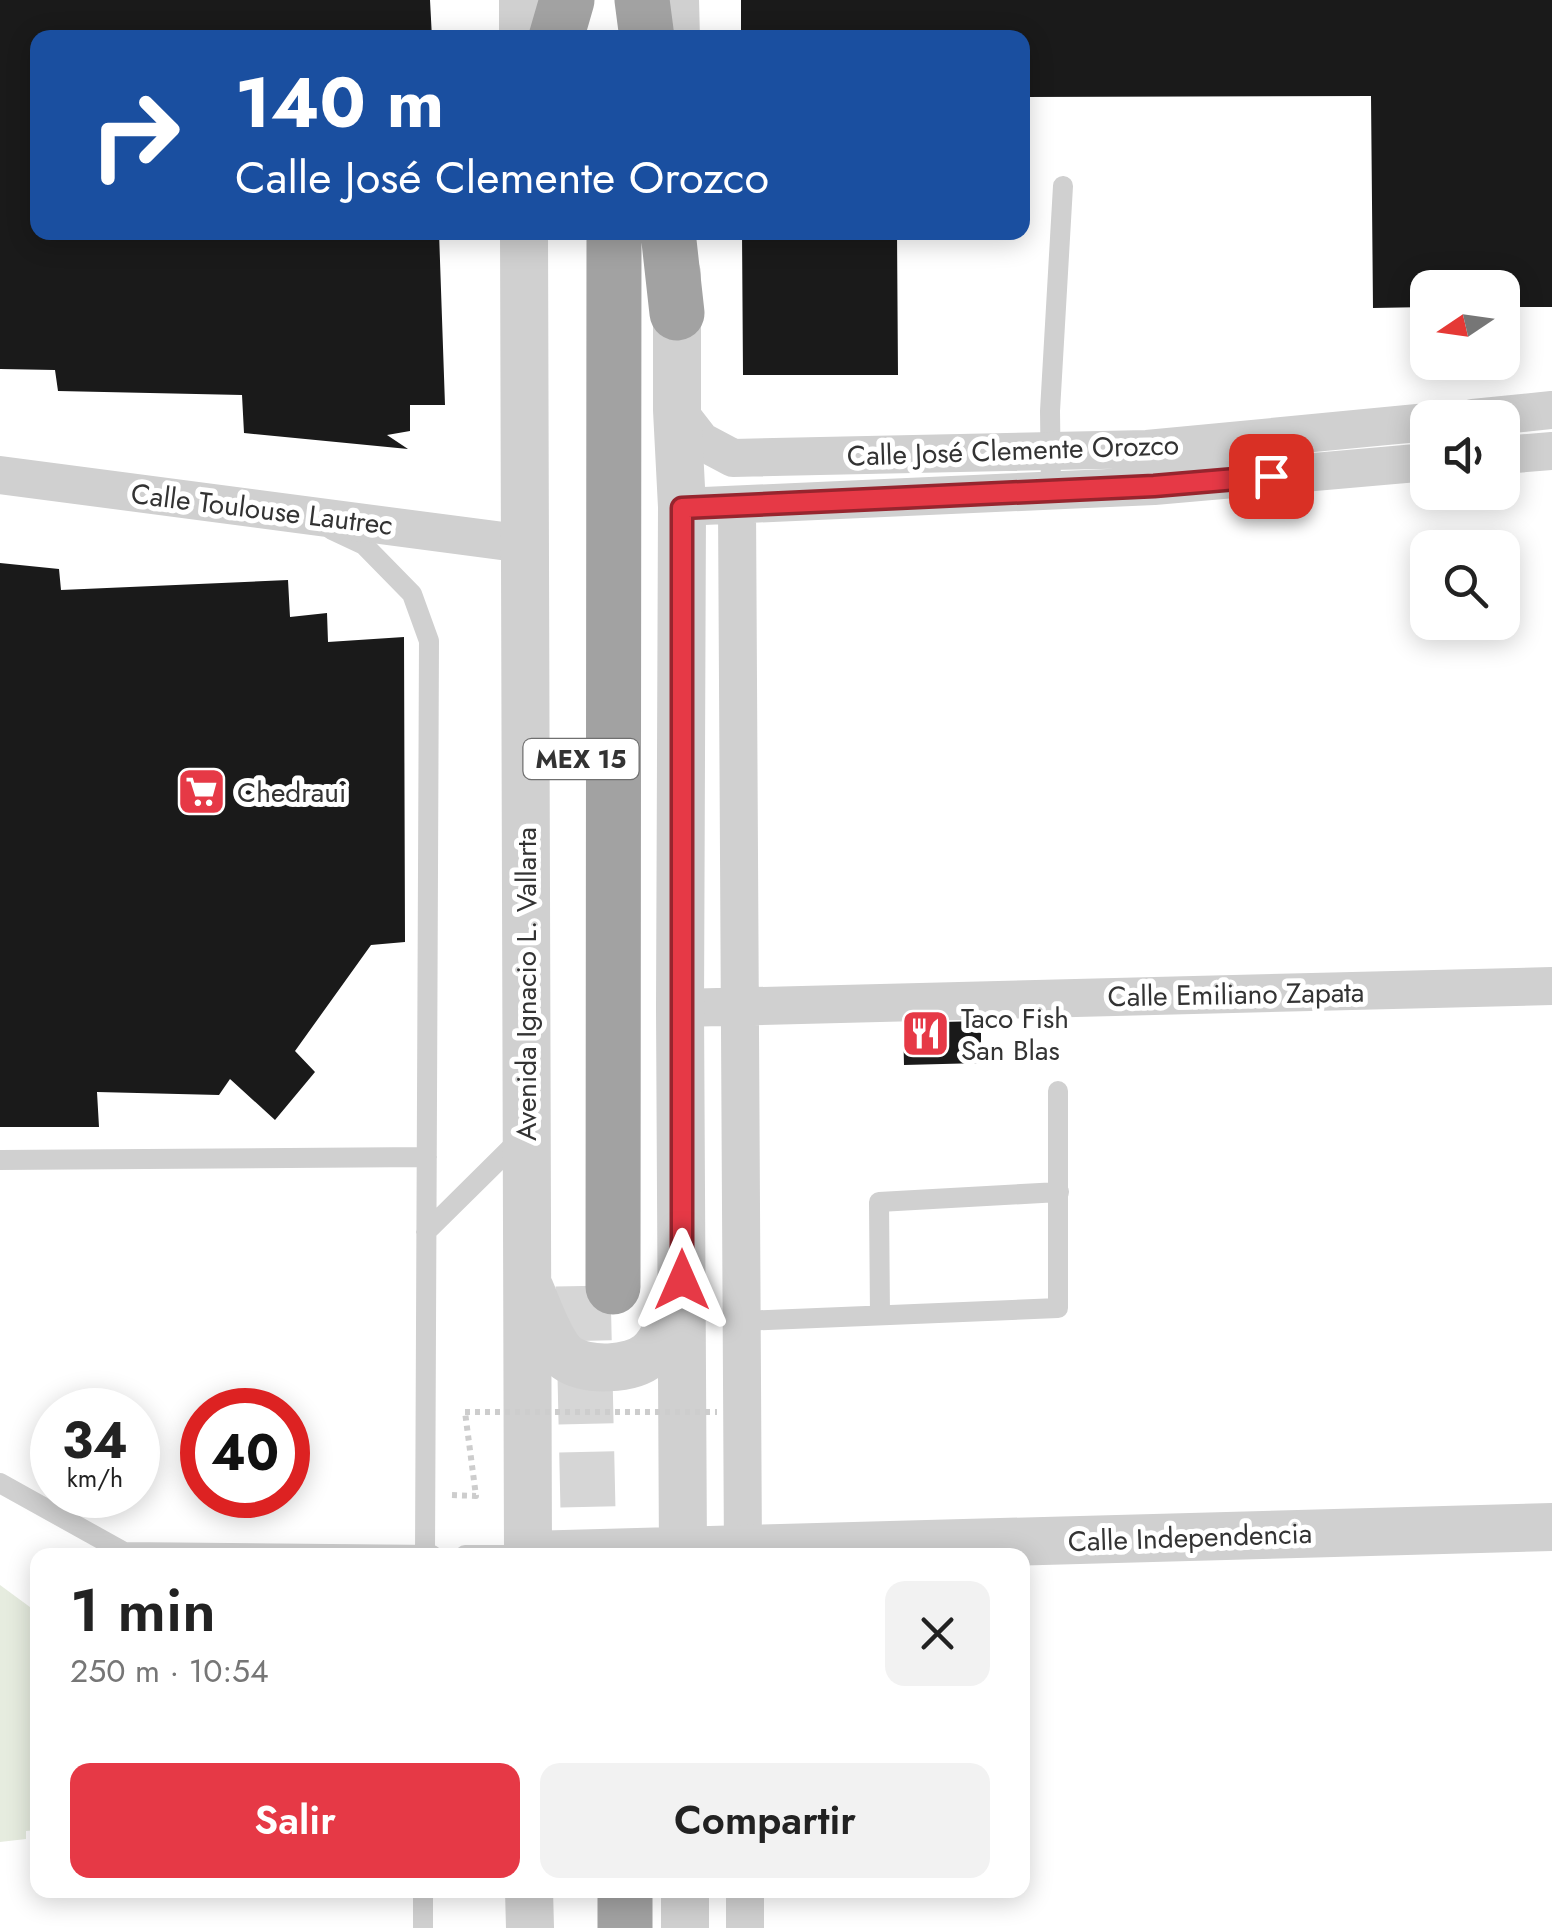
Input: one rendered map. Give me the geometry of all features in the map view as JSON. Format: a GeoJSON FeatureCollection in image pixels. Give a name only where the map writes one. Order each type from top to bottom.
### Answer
{"type":"FeatureCollection","features":[{"type":"Feature","properties":{"kind":"highway"},"geometry":{"type":"LineString","coordinates":[[558,30],[567,0]]}},
{"type":"Feature","properties":{"kind":"highway"},"geometry":{"type":"LineString","coordinates":[[580,0],[580,30]]}},
{"type":"Feature","properties":{"kind":"highway"},"geometry":{"type":"LineString","coordinates":[[614,0],[614,30]]}},
{"type":"Feature","properties":{"kind":"highway"},"geometry":{"type":"LineString","coordinates":[[642,0],[645,30]]}},
{"type":"Feature","properties":{"kind":"highway","name":"Avenida Ignacio L. Vallarta"},"geometry":{"type":"LineString","coordinates":[[580,240],[598,1286],[614,240]]}},
{"type":"Feature","properties":{"kind":"highway"},"geometry":{"type":"LineString","coordinates":[[669,240],[677,312]]}},
{"type":"Feature","properties":{"kind":"highway"},"geometry":{"type":"LineString","coordinates":[[593,1898],[593,1928]]}},
{"type":"Feature","properties":{"kind":"highway"},"geometry":{"type":"LineString","coordinates":[[624,1898],[625,1928]]}},
{"type":"Feature","properties":{"kind":"street"},"geometry":{"type":"LineString","coordinates":[[523,0],[523,30]]}},
{"type":"Feature","properties":{"kind":"street"},"geometry":{"type":"LineString","coordinates":[[676,0],[676,30]]}},
{"type":"Feature","properties":{"kind":"street","name":"Avenida Ignacio L. Vallarta"},"geometry":{"type":"LineString","coordinates":[[524,240],[528,1548]]}},
{"type":"Feature","properties":{"kind":"street"},"geometry":{"type":"LineString","coordinates":[[677,240],[677,410],[682,508],[683,1548]]}},
{"type":"Feature","properties":{"kind":"street","name":"Calle José Clemente Orozco"},"geometry":{"type":"LineString","coordinates":[[677,410],[700,441],[733,458],[1147,449],[1410,424]]}},
{"type":"Feature","properties":{"kind":"street"},"geometry":{"type":"LineString","coordinates":[[1520,413],[1552,410]]}},
{"type":"Feature","properties":{"kind":"street"},"geometry":{"type":"LineString","coordinates":[[1520,454],[1552,451]]}},
{"type":"Feature","properties":{"kind":"street","name":"Calle José Clemente Orozco"},"geometry":{"type":"LineString","coordinates":[[682,508],[1154,486],[1410,464]]}},
{"type":"Feature","properties":{"kind":"street","name":"Calle Toulouse Lautrec"},"geometry":{"type":"LineString","coordinates":[[0,475],[525,544]]}},
{"type":"Feature","properties":{"kind":"street"},"geometry":{"type":"LineString","coordinates":[[737,506],[743,1548]]}},
{"type":"Feature","properties":{"kind":"street","name":"Calle Emiliano Zapata"},"geometry":{"type":"LineString","coordinates":[[680,1008],[1552,986]]}},
{"type":"Feature","properties":{"kind":"street"},"geometry":{"type":"LineString","coordinates":[[527,1281],[544,1324],[567,1358],[607,1370],[649,1355],[670,1320],[682,1280]]}},
{"type":"Feature","properties":{"kind":"street","name":"Calle Independencia"},"geometry":{"type":"LineString","coordinates":[[872,1548],[1552,1527]]}},
{"type":"Feature","properties":{"kind":"street"},"geometry":{"type":"LineString","coordinates":[[530,1898],[530,1928]]}},
{"type":"Feature","properties":{"kind":"street"},"geometry":{"type":"LineString","coordinates":[[684,1898],[685,1928]]}},
{"type":"Feature","properties":{"kind":"street"},"geometry":{"type":"LineString","coordinates":[[744,1898],[745,1928]]}},
{"type":"Feature","properties":{"kind":"lane"},"geometry":{"type":"LineString","coordinates":[[1052,491],[1050,411],[1064,186]]}},
{"type":"Feature","properties":{"kind":"lane"},"geometry":{"type":"LineString","coordinates":[[300,514],[364,545],[412,594],[429,640],[428,1548]]}},
{"type":"Feature","properties":{"kind":"lane"},"geometry":{"type":"LineString","coordinates":[[742,1321],[1058,1308],[1058,1090]]}},
{"type":"Feature","properties":{"kind":"lane"},"geometry":{"type":"LineString","coordinates":[[426,1232],[526,1133]]}},
{"type":"Feature","properties":{"kind":"lane"},"geometry":{"type":"LineString","coordinates":[[0,1160],[426,1157]]}},
{"type":"Feature","properties":{"kind":"lane"},"geometry":{"type":"LineString","coordinates":[[880,1315],[880,1202],[1058,1192]]}},
{"type":"Feature","properties":{"kind":"lane"},"geometry":{"type":"LineString","coordinates":[[0,1482],[117,1548]]}},
{"type":"Feature","properties":{"kind":"lane"},"geometry":{"type":"LineString","coordinates":[[423,1898],[423,1928]]}},
{"type":"Feature","properties":{"kind":"path"},"geometry":{"type":"LineString","coordinates":[[425,1495],[476,1496],[465,1412],[716,1412]]}},
{"type":"Feature","properties":{"kind":"shaded area"},"geometry":{"type":"Polygon","coordinates":[[[0,1585],[30,1607],[30,1831],[26,1831],[26,1839],[0,1842],[0,1585]]]}},
{"type":"Feature","properties":{"kind":"building"},"geometry":{"type":"Polygon","coordinates":[[[0,0],[430,0],[432,30],[30,30],[30,240],[439,240],[445,405],[410,405],[410,431],[387,435],[408,449],[244,433],[242,395],[58,391],[55,370],[0,369],[0,0]]]}},
{"type":"Feature","properties":{"kind":"building"},"geometry":{"type":"Polygon","coordinates":[[[741,0],[1552,0],[1552,307],[1520,307],[1520,270],[1410,270],[1410,307],[1373,308],[1371,96],[1030,97],[1030,30],[741,30],[741,0]]]}},
{"type":"Feature","properties":{"kind":"building"},"geometry":{"type":"Polygon","coordinates":[[[742,240],[897,240],[898,375],[743,375],[742,240]]]}},
{"type":"Feature","properties":{"kind":"building","name":"Chedraui"},"geometry":{"type":"Polygon","coordinates":[[[0,563],[59,569],[61,590],[288,580],[290,617],[327,613],[328,642],[404,637],[405,942],[371,945],[295,1051],[315,1072],[275,1120],[230,1079],[219,1095],[97,1092],[99,1127],[0,1127],[0,563]]]}},
{"type":"Feature","properties":{"kind":"building"},"geometry":{"type":"Polygon","coordinates":[[[981,1021],[981,1063],[904,1065],[903,1023],[981,1021]]]}},
{"type":"Feature","properties":{"kind":"tunnel"},"geometry":{"type":"LineString","coordinates":[[583,1286],[589,1548]]}},
{"type":"Feature","properties":{"kind":"place","name":"Chedraui"},"geometry":{"type":"Point","coordinates":[202,792]}},
{"type":"Feature","properties":{"kind":"place","name":"Taco Fish San Blas"},"geometry":{"type":"Point","coordinates":[926,1034]}},
{"type":"Feature","properties":{"kind":"route"},"geometry":{"type":"LineString","coordinates":[[682,1280],[682,508],[1154,486],[1271,476]]}}]}
